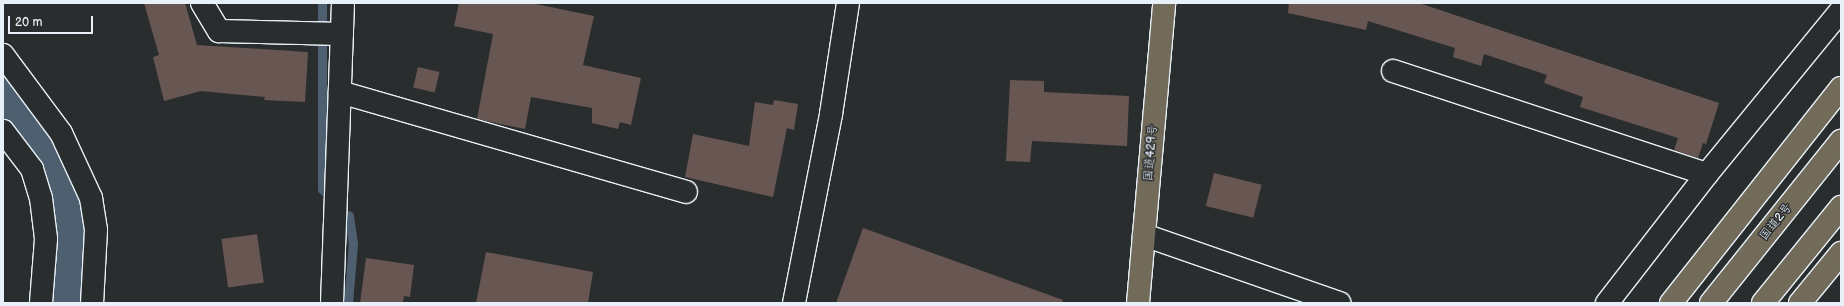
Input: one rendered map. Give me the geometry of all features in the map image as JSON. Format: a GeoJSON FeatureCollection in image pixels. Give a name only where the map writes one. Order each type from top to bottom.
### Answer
{"type":"FeatureCollection","features":[{"type":"Feature","properties":{"kind":"highway","name":"国道429号"},"geometry":{"type":"LineString","coordinates":[[1138,303],[1164,3]]}},
{"type":"Feature","properties":{"kind":"highway"},"geometry":{"type":"LineString","coordinates":[[1671,303],[1841,88]]}},
{"type":"Feature","properties":{"kind":"highway","name":"国道2号"},"geometry":{"type":"LineString","coordinates":[[1711,303],[1841,141]]}},
{"type":"Feature","properties":{"kind":"highway"},"geometry":{"type":"LineString","coordinates":[[1763,303],[1841,207]]}},
{"type":"Feature","properties":{"kind":"highway"},"geometry":{"type":"LineString","coordinates":[[1800,303],[1841,252]]}},
{"type":"Feature","properties":{"kind":"street"},"geometry":{"type":"LineString","coordinates":[[202,3],[219,31],[329,34]]}},
{"type":"Feature","properties":{"kind":"street"},"geometry":{"type":"LineString","coordinates":[[332,303],[340,92],[329,34],[343,3]]}},
{"type":"Feature","properties":{"kind":"street"},"geometry":{"type":"LineString","coordinates":[[794,303],[831,114],[848,3]]}},
{"type":"Feature","properties":{"kind":"street"},"geometry":{"type":"LineString","coordinates":[[1607,303],[1708,174],[1841,10]]}},
{"type":"Feature","properties":{"kind":"street"},"geometry":{"type":"LineString","coordinates":[[3,56],[60,133],[91,198],[96,230],[92,303]]}},
{"type":"Feature","properties":{"kind":"street"},"geometry":{"type":"LineString","coordinates":[[1394,71],[1708,174]]}},
{"type":"Feature","properties":{"kind":"street"},"geometry":{"type":"LineString","coordinates":[[340,92],[686,192]]}},
{"type":"Feature","properties":{"kind":"street"},"geometry":{"type":"LineString","coordinates":[[3,131],[32,170],[41,198],[46,238],[41,303]]}},
{"type":"Feature","properties":{"kind":"street"},"geometry":{"type":"LineString","coordinates":[[1144,235],[1339,303]]}},
{"type":"Feature","properties":{"kind":"building"},"geometry":{"type":"Polygon","coordinates":[[[144,3],[185,3],[197,45],[308,52],[305,102],[264,100],[265,97],[201,91],[164,101],[153,57],[159,55],[144,3]]]}},
{"type":"Feature","properties":{"kind":"building"},"geometry":{"type":"Polygon","coordinates":[[[459,3],[531,3],[594,16],[583,65],[641,78],[631,125],[620,122],[618,129],[592,123],[592,108],[531,97],[525,129],[477,119],[493,34],[454,26],[459,3]]]}},
{"type":"Feature","properties":{"kind":"building"},"geometry":{"type":"Polygon","coordinates":[[[1289,3],[1419,3],[1719,103],[1706,144],[1703,143],[1698,158],[1674,150],[1678,138],[1580,107],[1583,97],[1544,83],[1547,75],[1484,54],[1481,66],[1453,57],[1455,48],[1368,21],[1366,30],[1288,13],[1289,3]]]}},
{"type":"Feature","properties":{"kind":"building"},"geometry":{"type":"Polygon","coordinates":[[[418,67],[439,72],[435,92],[413,87],[418,67]]]}},
{"type":"Feature","properties":{"kind":"building"},"geometry":{"type":"Polygon","coordinates":[[[1010,80],[1044,81],[1044,92],[1129,96],[1127,146],[1032,141],[1030,162],[1006,161],[1010,80]]]}},
{"type":"Feature","properties":{"kind":"building"},"geometry":{"type":"Polygon","coordinates":[[[774,100],[798,104],[794,130],[787,128],[773,197],[685,177],[693,134],[749,146],[755,102],[773,105],[774,100]]]}},
{"type":"Feature","properties":{"kind":"building"},"geometry":{"type":"Polygon","coordinates":[[[1214,173],[1262,185],[1253,218],[1206,206],[1214,173]]]}},
{"type":"Feature","properties":{"kind":"building"},"geometry":{"type":"Polygon","coordinates":[[[863,228],[1063,300],[1062,303],[836,303],[863,228]]]}},
{"type":"Feature","properties":{"kind":"building"},"geometry":{"type":"Polygon","coordinates":[[[257,234],[264,283],[228,288],[221,239],[257,234]]]}},
{"type":"Feature","properties":{"kind":"building"},"geometry":{"type":"Polygon","coordinates":[[[486,252],[593,272],[588,303],[476,303],[486,252]]]}},
{"type":"Feature","properties":{"kind":"building"},"geometry":{"type":"Polygon","coordinates":[[[366,258],[414,265],[410,297],[404,296],[403,303],[360,303],[366,258]]]}},
{"type":"Feature","properties":{"kind":"waterway"},"geometry":{"type":"LineString","coordinates":[[322,3],[322,189],[325,192]]}},
{"type":"Feature","properties":{"kind":"waterway"},"geometry":{"type":"LineString","coordinates":[[3,97],[54,170],[71,217],[63,303]]}},
{"type":"Feature","properties":{"kind":"waterway"},"geometry":{"type":"LineString","coordinates":[[348,303],[353,244],[349,215]]}}]}
